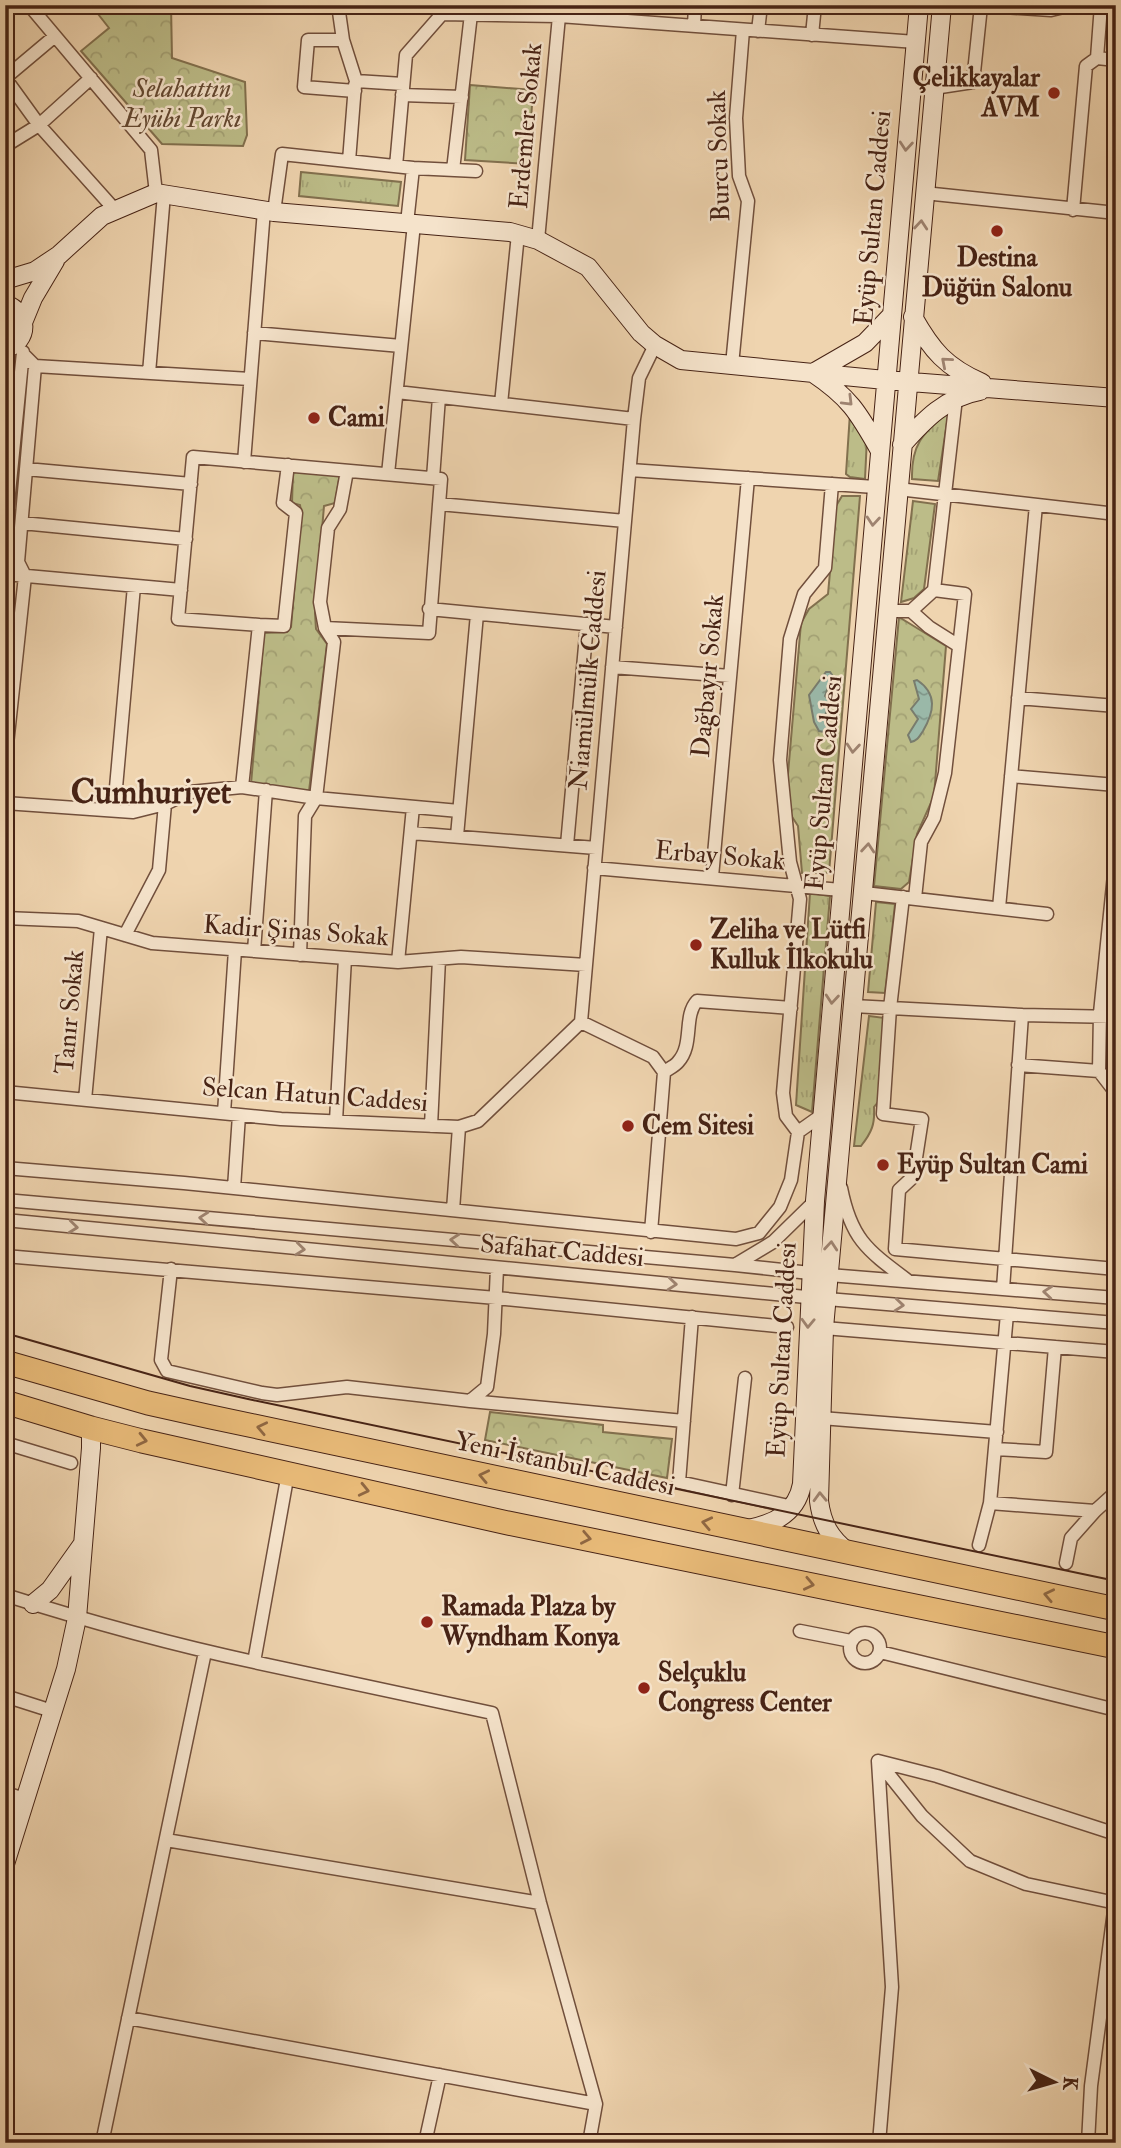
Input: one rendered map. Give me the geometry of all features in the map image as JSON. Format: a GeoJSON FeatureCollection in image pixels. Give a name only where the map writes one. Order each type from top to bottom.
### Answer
{"type":"FeatureCollection","features":[{"type":"Feature","properties":{"kind":"highway","name":"Yeni İstanbul Caddesi"},"geometry":{"type":"LineString","coordinates":[[5,1362],[211,1417],[1116,1609]]}},
{"type":"Feature","properties":{"kind":"highway"},"geometry":{"type":"LineString","coordinates":[[7,1409],[508,1523],[1116,1647]]}},
{"type":"Feature","properties":{"kind":"main road","name":"Eyüp Sultan Caddesi"},"geometry":{"type":"LineString","coordinates":[[820,1274],[815,1201],[919,5]]}},
{"type":"Feature","properties":{"kind":"main road","name":"Eyüp Sultan Caddesi"},"geometry":{"type":"LineString","coordinates":[[793,1507],[802,1484],[820,1274],[838,1174],[942,5]]}},
{"type":"Feature","properties":{"kind":"main road"},"geometry":{"type":"LineString","coordinates":[[5,280],[35,271],[58,255],[102,216],[160,193],[269,211],[518,234],[538,240],[588,267],[641,333],[655,345],[681,360],[885,380],[1116,398]]}},
{"type":"Feature","properties":{"kind":"main road"},"geometry":{"type":"LineString","coordinates":[[5,349],[14,346],[33,298],[58,255]]}},
{"type":"Feature","properties":{"kind":"main road"},"geometry":{"type":"LineString","coordinates":[[6,303],[15,307],[23,327]]}},
{"type":"Feature","properties":{"kind":"main road"},"geometry":{"type":"LineString","coordinates":[[813,373],[865,343],[890,317]]}},
{"type":"Feature","properties":{"kind":"main road"},"geometry":{"type":"LineString","coordinates":[[913,317],[928,344],[949,366],[995,388]]}},
{"type":"Feature","properties":{"kind":"main road"},"geometry":{"type":"LineString","coordinates":[[813,373],[833,387],[856,409],[879,449]]}},
{"type":"Feature","properties":{"kind":"main road"},"geometry":{"type":"LineString","coordinates":[[902,445],[923,422],[946,403],[966,393],[995,388]]}},
{"type":"Feature","properties":{"kind":"main road","name":"Eyüp Sultan Caddesi"},"geometry":{"type":"LineString","coordinates":[[818,1298],[824,1328],[820,1510],[827,1532],[850,1554]]}},
{"type":"Feature","properties":{"kind":"main road"},"geometry":{"type":"LineString","coordinates":[[5,1864],[52,1711],[77,1618],[92,1448],[90,1428]]}},
{"type":"Feature","properties":{"kind":"main road"},"geometry":{"type":"LineString","coordinates":[[741,1530],[772,1523],[793,1507]]}},
{"type":"Feature","properties":{"kind":"main road"},"geometry":{"type":"LineString","coordinates":[[33,1604],[50,1590],[84,1542]]}},
{"type":"Feature","properties":{"kind":"street"},"geometry":{"type":"LineString","coordinates":[[29,5],[151,150],[160,193],[149,373]]}},
{"type":"Feature","properties":{"kind":"street"},"geometry":{"type":"LineString","coordinates":[[338,5],[343,40],[355,86],[349,161]]}},
{"type":"Feature","properties":{"kind":"street"},"geometry":{"type":"LineString","coordinates":[[694,26],[695,5]]}},
{"type":"Feature","properties":{"kind":"street"},"geometry":{"type":"LineString","coordinates":[[758,31],[761,5]]}},
{"type":"Feature","properties":{"kind":"street"},"geometry":{"type":"LineString","coordinates":[[812,35],[815,5]]}},
{"type":"Feature","properties":{"kind":"street"},"geometry":{"type":"LineString","coordinates":[[972,5],[1051,10],[1072,5]]}},
{"type":"Feature","properties":{"kind":"street"},"geometry":{"type":"LineString","coordinates":[[1097,58],[1101,5]]}},
{"type":"Feature","properties":{"kind":"street"},"geometry":{"type":"LineString","coordinates":[[934,88],[973,82],[981,6]]}},
{"type":"Feature","properties":{"kind":"street"},"geometry":{"type":"LineString","coordinates":[[396,166],[406,55],[441,10]]}},
{"type":"Feature","properties":{"kind":"street","name":"Erdemler Sokak"},"geometry":{"type":"LineString","coordinates":[[441,10],[471,14],[524,10],[559,16],[538,240]]}},
{"type":"Feature","properties":{"kind":"street"},"geometry":{"type":"LineString","coordinates":[[453,170],[471,14]]}},
{"type":"Feature","properties":{"kind":"street"},"geometry":{"type":"LineString","coordinates":[[559,16],[916,42]]}},
{"type":"Feature","properties":{"kind":"street","name":"Burcu Sokak"},"geometry":{"type":"LineString","coordinates":[[732,365],[748,201],[739,176],[736,118],[743,30]]}},
{"type":"Feature","properties":{"kind":"street"},"geometry":{"type":"LineString","coordinates":[[55,36],[5,78],[39,125],[115,210]]}},
{"type":"Feature","properties":{"kind":"street"},"geometry":{"type":"LineString","coordinates":[[343,40],[307,40],[304,87],[355,86],[462,97]]}},
{"type":"Feature","properties":{"kind":"street"},"geometry":{"type":"LineString","coordinates":[[1073,209],[1086,66],[1097,58],[1116,60]]}},
{"type":"Feature","properties":{"kind":"street"},"geometry":{"type":"LineString","coordinates":[[5,146],[39,125],[91,78]]}},
{"type":"Feature","properties":{"kind":"street"},"geometry":{"type":"LineString","coordinates":[[244,462],[254,333],[269,211],[282,154],[413,168],[476,171]]}},
{"type":"Feature","properties":{"kind":"street"},"geometry":{"type":"LineString","coordinates":[[388,474],[401,346],[413,168]]}},
{"type":"Feature","properties":{"kind":"street"},"geometry":{"type":"LineString","coordinates":[[924,193],[1116,213]]}},
{"type":"Feature","properties":{"kind":"street"},"geometry":{"type":"LineString","coordinates":[[501,404],[518,234]]}},
{"type":"Feature","properties":{"kind":"street"},"geometry":{"type":"LineString","coordinates":[[5,533],[24,355],[23,327]]}},
{"type":"Feature","properties":{"kind":"street"},"geometry":{"type":"LineString","coordinates":[[254,333],[401,346]]}},
{"type":"Feature","properties":{"kind":"street","name":"Niamülmülk Caddesi"},"geometry":{"type":"LineString","coordinates":[[581,1022],[634,419],[639,378],[655,345]]}},
{"type":"Feature","properties":{"kind":"street"},"geometry":{"type":"LineString","coordinates":[[24,355],[35,366],[250,379]]}},
{"type":"Feature","properties":{"kind":"street"},"geometry":{"type":"LineString","coordinates":[[5,763],[25,576],[18,562],[35,366]]}},
{"type":"Feature","properties":{"kind":"street"},"geometry":{"type":"LineString","coordinates":[[397,392],[634,419]]}},
{"type":"Feature","properties":{"kind":"street"},"geometry":{"type":"LineString","coordinates":[[433,478],[439,397]]}},
{"type":"Feature","properties":{"kind":"street"},"geometry":{"type":"LineString","coordinates":[[911,611],[934,590],[956,398]]}},
{"type":"Feature","properties":{"kind":"street"},"geometry":{"type":"LineString","coordinates":[[288,466],[284,503],[296,513],[284,626],[178,619],[193,457],[441,479],[429,634],[325,628]]}},
{"type":"Feature","properties":{"kind":"street"},"geometry":{"type":"LineString","coordinates":[[26,469],[191,484]]}},
{"type":"Feature","properties":{"kind":"street"},"geometry":{"type":"LineString","coordinates":[[630,470],[876,487]]}},
{"type":"Feature","properties":{"kind":"street"},"geometry":{"type":"LineString","coordinates":[[300,955],[305,816],[316,798],[334,642],[325,628],[320,602],[328,528],[340,509],[347,471]]}},
{"type":"Feature","properties":{"kind":"street","name":"Dağbayır Sokak"},"geometry":{"type":"LineString","coordinates":[[712,877],[748,478]]}},
{"type":"Feature","properties":{"kind":"street"},"geometry":{"type":"LineString","coordinates":[[5,1168],[234,1188],[652,1232],[736,1239],[758,1233],[780,1207],[792,1180],[798,1132],[786,1116],[783,1093],[800,899],[790,862],[780,760],[790,639],[804,594],[825,568],[832,484]]}},
{"type":"Feature","properties":{"kind":"street"},"geometry":{"type":"LineString","coordinates":[[898,489],[1116,514]]}},
{"type":"Feature","properties":{"kind":"street"},"geometry":{"type":"LineString","coordinates":[[439,504],[625,521]]}},
{"type":"Feature","properties":{"kind":"street"},"geometry":{"type":"LineString","coordinates":[[999,908],[1036,505]]}},
{"type":"Feature","properties":{"kind":"street"},"geometry":{"type":"LineString","coordinates":[[22,523],[186,539]]}},
{"type":"Feature","properties":{"kind":"street"},"geometry":{"type":"LineString","coordinates":[[5,574],[181,590]]}},
{"type":"Feature","properties":{"kind":"street"},"geometry":{"type":"LineString","coordinates":[[114,810],[134,586]]}},
{"type":"Feature","properties":{"kind":"street"},"geometry":{"type":"LineString","coordinates":[[934,590],[965,594],[946,773],[933,818],[921,842],[890,1008],[883,1114],[922,1119],[913,1177],[899,1190],[895,1249],[1116,1269]]}},
{"type":"Feature","properties":{"kind":"street"},"geometry":{"type":"LineString","coordinates":[[429,609],[616,627]]}},
{"type":"Feature","properties":{"kind":"street"},"geometry":{"type":"LineString","coordinates":[[888,611],[911,611],[959,646]]}},
{"type":"Feature","properties":{"kind":"street"},"geometry":{"type":"LineString","coordinates":[[457,836],[477,614]]}},
{"type":"Feature","properties":{"kind":"street"},"geometry":{"type":"LineString","coordinates":[[568,845],[587,624]]}},
{"type":"Feature","properties":{"kind":"street"},"geometry":{"type":"LineString","coordinates":[[242,787],[259,625]]}},
{"type":"Feature","properties":{"kind":"street"},"geometry":{"type":"LineString","coordinates":[[612,667],[730,676]]}},
{"type":"Feature","properties":{"kind":"street"},"geometry":{"type":"LineString","coordinates":[[1018,698],[1116,706]]}},
{"type":"Feature","properties":{"kind":"street"},"geometry":{"type":"LineString","coordinates":[[1011,776],[1116,785]]}},
{"type":"Feature","properties":{"kind":"street"},"geometry":{"type":"LineString","coordinates":[[5,803],[133,811],[165,804],[190,792],[242,787],[316,798],[459,811]]}},
{"type":"Feature","properties":{"kind":"street"},"geometry":{"type":"LineString","coordinates":[[254,951],[266,790]]}},
{"type":"Feature","properties":{"kind":"street"},"geometry":{"type":"LineString","coordinates":[[125,935],[159,870],[165,804]]}},
{"type":"Feature","properties":{"kind":"street"},"geometry":{"type":"LineString","coordinates":[[398,962],[413,807]]}},
{"type":"Feature","properties":{"kind":"street"},"geometry":{"type":"LineString","coordinates":[[411,833],[596,848]]}},
{"type":"Feature","properties":{"kind":"street"},"geometry":{"type":"LineString","coordinates":[[1116,855],[1100,1018],[1099,1071],[1116,1093]]}},
{"type":"Feature","properties":{"kind":"street","name":"Erbay Sokak"},"geometry":{"type":"LineString","coordinates":[[594,869],[841,890]]}},
{"type":"Feature","properties":{"kind":"street"},"geometry":{"type":"LineString","coordinates":[[864,892],[1047,914]]}},
{"type":"Feature","properties":{"kind":"street","name":"Kadir Şinas Sokak"},"geometry":{"type":"LineString","coordinates":[[5,918],[78,921],[152,943],[235,950],[398,962],[461,957],[586,965]]}},
{"type":"Feature","properties":{"kind":"street","name":"Tanır Sokak"},"geometry":{"type":"LineString","coordinates":[[85,1100],[100,928]]}},
{"type":"Feature","properties":{"kind":"street"},"geometry":{"type":"LineString","coordinates":[[224,1113],[235,950]]}},
{"type":"Feature","properties":{"kind":"street"},"geometry":{"type":"LineString","coordinates":[[336,1121],[345,958]]}},
{"type":"Feature","properties":{"kind":"street"},"geometry":{"type":"LineString","coordinates":[[431,1126],[439,959]]}},
{"type":"Feature","properties":{"kind":"street"},"geometry":{"type":"LineString","coordinates":[[664,1072],[679,1061],[687,1045],[692,1007],[697,1001],[790,1008]]}},
{"type":"Feature","properties":{"kind":"street"},"geometry":{"type":"LineString","coordinates":[[853,1006],[1116,1017]]}},
{"type":"Feature","properties":{"kind":"street"},"geometry":{"type":"LineString","coordinates":[[1003,1289],[1022,1015]]}},
{"type":"Feature","properties":{"kind":"street"},"geometry":{"type":"LineString","coordinates":[[581,1022],[653,1057],[664,1072],[652,1232]]}},
{"type":"Feature","properties":{"kind":"street","name":"Selcan Hatun Caddesi"},"geometry":{"type":"LineString","coordinates":[[5,1092],[239,1115],[459,1127],[478,1121],[581,1022]]}},
{"type":"Feature","properties":{"kind":"street"},"geometry":{"type":"LineString","coordinates":[[1018,1065],[1099,1071]]}},
{"type":"Feature","properties":{"kind":"street"},"geometry":{"type":"LineString","coordinates":[[234,1188],[239,1115]]}},
{"type":"Feature","properties":{"kind":"street"},"geometry":{"type":"LineString","coordinates":[[798,1132],[822,1115]]}},
{"type":"Feature","properties":{"kind":"street"},"geometry":{"type":"LineString","coordinates":[[453,1210],[459,1127]]}},
{"type":"Feature","properties":{"kind":"street"},"geometry":{"type":"LineString","coordinates":[[838,1174],[846,1212],[856,1234],[873,1256],[907,1281]]}},
{"type":"Feature","properties":{"kind":"street","name":"Safahat Caddesi"},"geometry":{"type":"LineString","coordinates":[[5,1200],[820,1274],[1116,1298]]}},
{"type":"Feature","properties":{"kind":"street"},"geometry":{"type":"LineString","coordinates":[[735,1265],[773,1242],[815,1201]]}},
{"type":"Feature","properties":{"kind":"street","name":"Safahat Caddesi"},"geometry":{"type":"LineString","coordinates":[[5,1220],[818,1298],[1116,1323]]}},
{"type":"Feature","properties":{"kind":"street"},"geometry":{"type":"LineString","coordinates":[[5,1256],[496,1298],[787,1327]]}},
{"type":"Feature","properties":{"kind":"street"},"geometry":{"type":"LineString","coordinates":[[470,1401],[487,1387],[494,1334],[497,1268]]}},
{"type":"Feature","properties":{"kind":"street"},"geometry":{"type":"LineString","coordinates":[[171,1269],[161,1360],[167,1371],[277,1395],[347,1387],[684,1421]]}},
{"type":"Feature","properties":{"kind":"street"},"geometry":{"type":"LineString","coordinates":[[979,1545],[990,1503],[1007,1314]]}},
{"type":"Feature","properties":{"kind":"street"},"geometry":{"type":"LineString","coordinates":[[692,1317],[679,1482],[793,1507]]}},
{"type":"Feature","properties":{"kind":"street"},"geometry":{"type":"LineString","coordinates":[[824,1328],[1116,1352]]}},
{"type":"Feature","properties":{"kind":"street"},"geometry":{"type":"LineString","coordinates":[[995,1449],[1046,1452],[1055,1347]]}},
{"type":"Feature","properties":{"kind":"street"},"geometry":{"type":"LineString","coordinates":[[732,1495],[745,1378]]}},
{"type":"Feature","properties":{"kind":"street"},"geometry":{"type":"LineString","coordinates":[[821,1418],[997,1432]]}},
{"type":"Feature","properties":{"kind":"street"},"geometry":{"type":"LineString","coordinates":[[5,1443],[71,1463]]}},
{"type":"Feature","properties":{"kind":"street"},"geometry":{"type":"LineString","coordinates":[[254,1662],[288,1473]]}},
{"type":"Feature","properties":{"kind":"street"},"geometry":{"type":"LineString","coordinates":[[1066,1563],[1071,1538],[1116,1492]]}},
{"type":"Feature","properties":{"kind":"street"},"geometry":{"type":"LineString","coordinates":[[990,1503],[1095,1511]]}},
{"type":"Feature","properties":{"kind":"street"},"geometry":{"type":"LineString","coordinates":[[5,1595],[77,1618],[205,1652],[492,1713],[540,1903],[596,2104],[589,2143]]}},
{"type":"Feature","properties":{"kind":"street"},"geometry":{"type":"LineString","coordinates":[[800,1631],[851,1641]]}},
{"type":"Feature","properties":{"kind":"street"},"geometry":{"type":"LineString","coordinates":[[857,1634],[874,1636],[879,1643],[880,1652],[876,1660],[868,1664],[859,1663],[852,1658],[849,1650],[851,1641],[857,1634]]}},
{"type":"Feature","properties":{"kind":"street"},"geometry":{"type":"LineString","coordinates":[[102,2143],[205,1652]]}},
{"type":"Feature","properties":{"kind":"street"},"geometry":{"type":"LineString","coordinates":[[880,1652],[1116,1710]]}},
{"type":"Feature","properties":{"kind":"street"},"geometry":{"type":"LineString","coordinates":[[5,1696],[52,1711]]}},
{"type":"Feature","properties":{"kind":"street"},"geometry":{"type":"LineString","coordinates":[[878,1761],[937,1776],[1116,1834]]}},
{"type":"Feature","properties":{"kind":"street"},"geometry":{"type":"LineString","coordinates":[[878,1761],[922,1816],[970,1861],[1026,1884],[1115,1900],[1091,2086],[1088,2143]]}},
{"type":"Feature","properties":{"kind":"street"},"geometry":{"type":"LineString","coordinates":[[878,1761],[892,1987],[879,2143]]}},
{"type":"Feature","properties":{"kind":"street"},"geometry":{"type":"LineString","coordinates":[[5,1793],[25,1799]]}},
{"type":"Feature","properties":{"kind":"street"},"geometry":{"type":"LineString","coordinates":[[166,1840],[540,1903]]}},
{"type":"Feature","properties":{"kind":"street"},"geometry":{"type":"LineString","coordinates":[[128,2018],[596,2104]]}},
{"type":"Feature","properties":{"kind":"street"},"geometry":{"type":"LineString","coordinates":[[425,2143],[440,2075]]}},
{"type":"Feature","properties":{"kind":"green space","name":"Selahattin Eyübi Parkı"},"geometry":{"type":"Polygon","coordinates":[[[91,5],[171,5],[172,58],[245,82],[247,135],[243,146],[162,144],[81,51],[109,28],[91,5]]]}},
{"type":"Feature","properties":{"kind":"green space"},"geometry":{"type":"Polygon","coordinates":[[[470,85],[533,90],[528,164],[465,160],[470,85]]]}},
{"type":"Feature","properties":{"kind":"green space"},"geometry":{"type":"Polygon","coordinates":[[[301,172],[401,182],[398,206],[299,196],[301,172]]]}},
{"type":"Feature","properties":{"kind":"green space"},"geometry":{"type":"Polygon","coordinates":[[[949,410],[938,481],[912,479],[917,447],[933,425],[949,410]]]}},
{"type":"Feature","properties":{"kind":"green space"},"geometry":{"type":"Polygon","coordinates":[[[850,413],[867,438],[865,479],[846,474],[850,413]]]}},
{"type":"Feature","properties":{"kind":"green space"},"geometry":{"type":"Polygon","coordinates":[[[293,470],[340,474],[335,503],[324,506],[315,613],[316,629],[327,644],[309,791],[251,784],[264,633],[287,632],[291,627],[301,511],[300,505],[292,503],[293,470]]]}},
{"type":"Feature","properties":{"kind":"green space"},"geometry":{"type":"Polygon","coordinates":[[[842,496],[860,496],[829,873],[802,873],[798,826],[787,809],[786,797],[801,623],[809,609],[828,594],[836,506],[842,496]]]}},
{"type":"Feature","properties":{"kind":"green space"},"geometry":{"type":"Polygon","coordinates":[[[913,501],[935,504],[924,589],[914,598],[901,602],[913,501]]]}},
{"type":"Feature","properties":{"kind":"green space"},"geometry":{"type":"Polygon","coordinates":[[[899,617],[946,646],[934,796],[917,834],[909,882],[901,889],[874,886],[899,617]]]}},
{"type":"Feature","properties":{"kind":"green space"},"geometry":{"type":"Polygon","coordinates":[[[810,893],[830,896],[812,1112],[796,1105],[810,893]]]}},
{"type":"Feature","properties":{"kind":"green space"},"geometry":{"type":"Polygon","coordinates":[[[876,902],[895,904],[885,993],[868,992],[876,902]]]}},
{"type":"Feature","properties":{"kind":"green space"},"geometry":{"type":"Polygon","coordinates":[[[869,1016],[885,1018],[878,1102],[874,1107],[872,1128],[868,1136],[861,1146],[854,1146],[869,1016]]]}},
{"type":"Feature","properties":{"kind":"green space"},"geometry":{"type":"Polygon","coordinates":[[[490,1412],[603,1425],[603,1432],[672,1439],[667,1478],[485,1440],[490,1412]]]}},
{"type":"Feature","properties":{"kind":"water"},"geometry":{"type":"Polygon","coordinates":[[[826,672],[832,675],[825,696],[831,702],[825,715],[829,729],[824,732],[819,731],[814,722],[809,695],[826,672]]]}},
{"type":"Feature","properties":{"kind":"water"},"geometry":{"type":"Polygon","coordinates":[[[917,680],[928,691],[932,704],[930,717],[923,731],[911,742],[908,735],[918,719],[911,709],[919,699],[914,681],[917,680]]]}},
{"type":"Feature","properties":{"kind":"tram line"},"geometry":{"type":"LineString","coordinates":[[5,1333],[190,1386],[248,1399],[1116,1581]]}},
{"type":"Feature","properties":{"kind":"place","name":"Çelikkayalar AVM"},"geometry":{"type":"Point","coordinates":[1054,93]}},
{"type":"Feature","properties":{"kind":"place","name":"Destina Düğün Salonu"},"geometry":{"type":"Point","coordinates":[997,231]}},
{"type":"Feature","properties":{"kind":"place","name":"Cami"},"geometry":{"type":"Point","coordinates":[314,418]}},
{"type":"Feature","properties":{"kind":"place","name":"Zeliha ve Lütfi Kulluk İlkokulu"},"geometry":{"type":"Point","coordinates":[696,945]}},
{"type":"Feature","properties":{"kind":"place","name":"Cem Sitesi"},"geometry":{"type":"Point","coordinates":[628,1126]}},
{"type":"Feature","properties":{"kind":"place","name":"Eyüp Sultan Cami"},"geometry":{"type":"Point","coordinates":[883,1165]}},
{"type":"Feature","properties":{"kind":"place","name":"Ramada Plaza by Wyndham Konya"},"geometry":{"type":"Point","coordinates":[427,1622]}},
{"type":"Feature","properties":{"kind":"place","name":"Selçuklu Congress Center"},"geometry":{"type":"Point","coordinates":[644,1688]}},
{"type":"Feature","properties":{"kind":"district","name":"Cumhuriyet"},"geometry":{"type":"Point","coordinates":[151,792]}}]}
